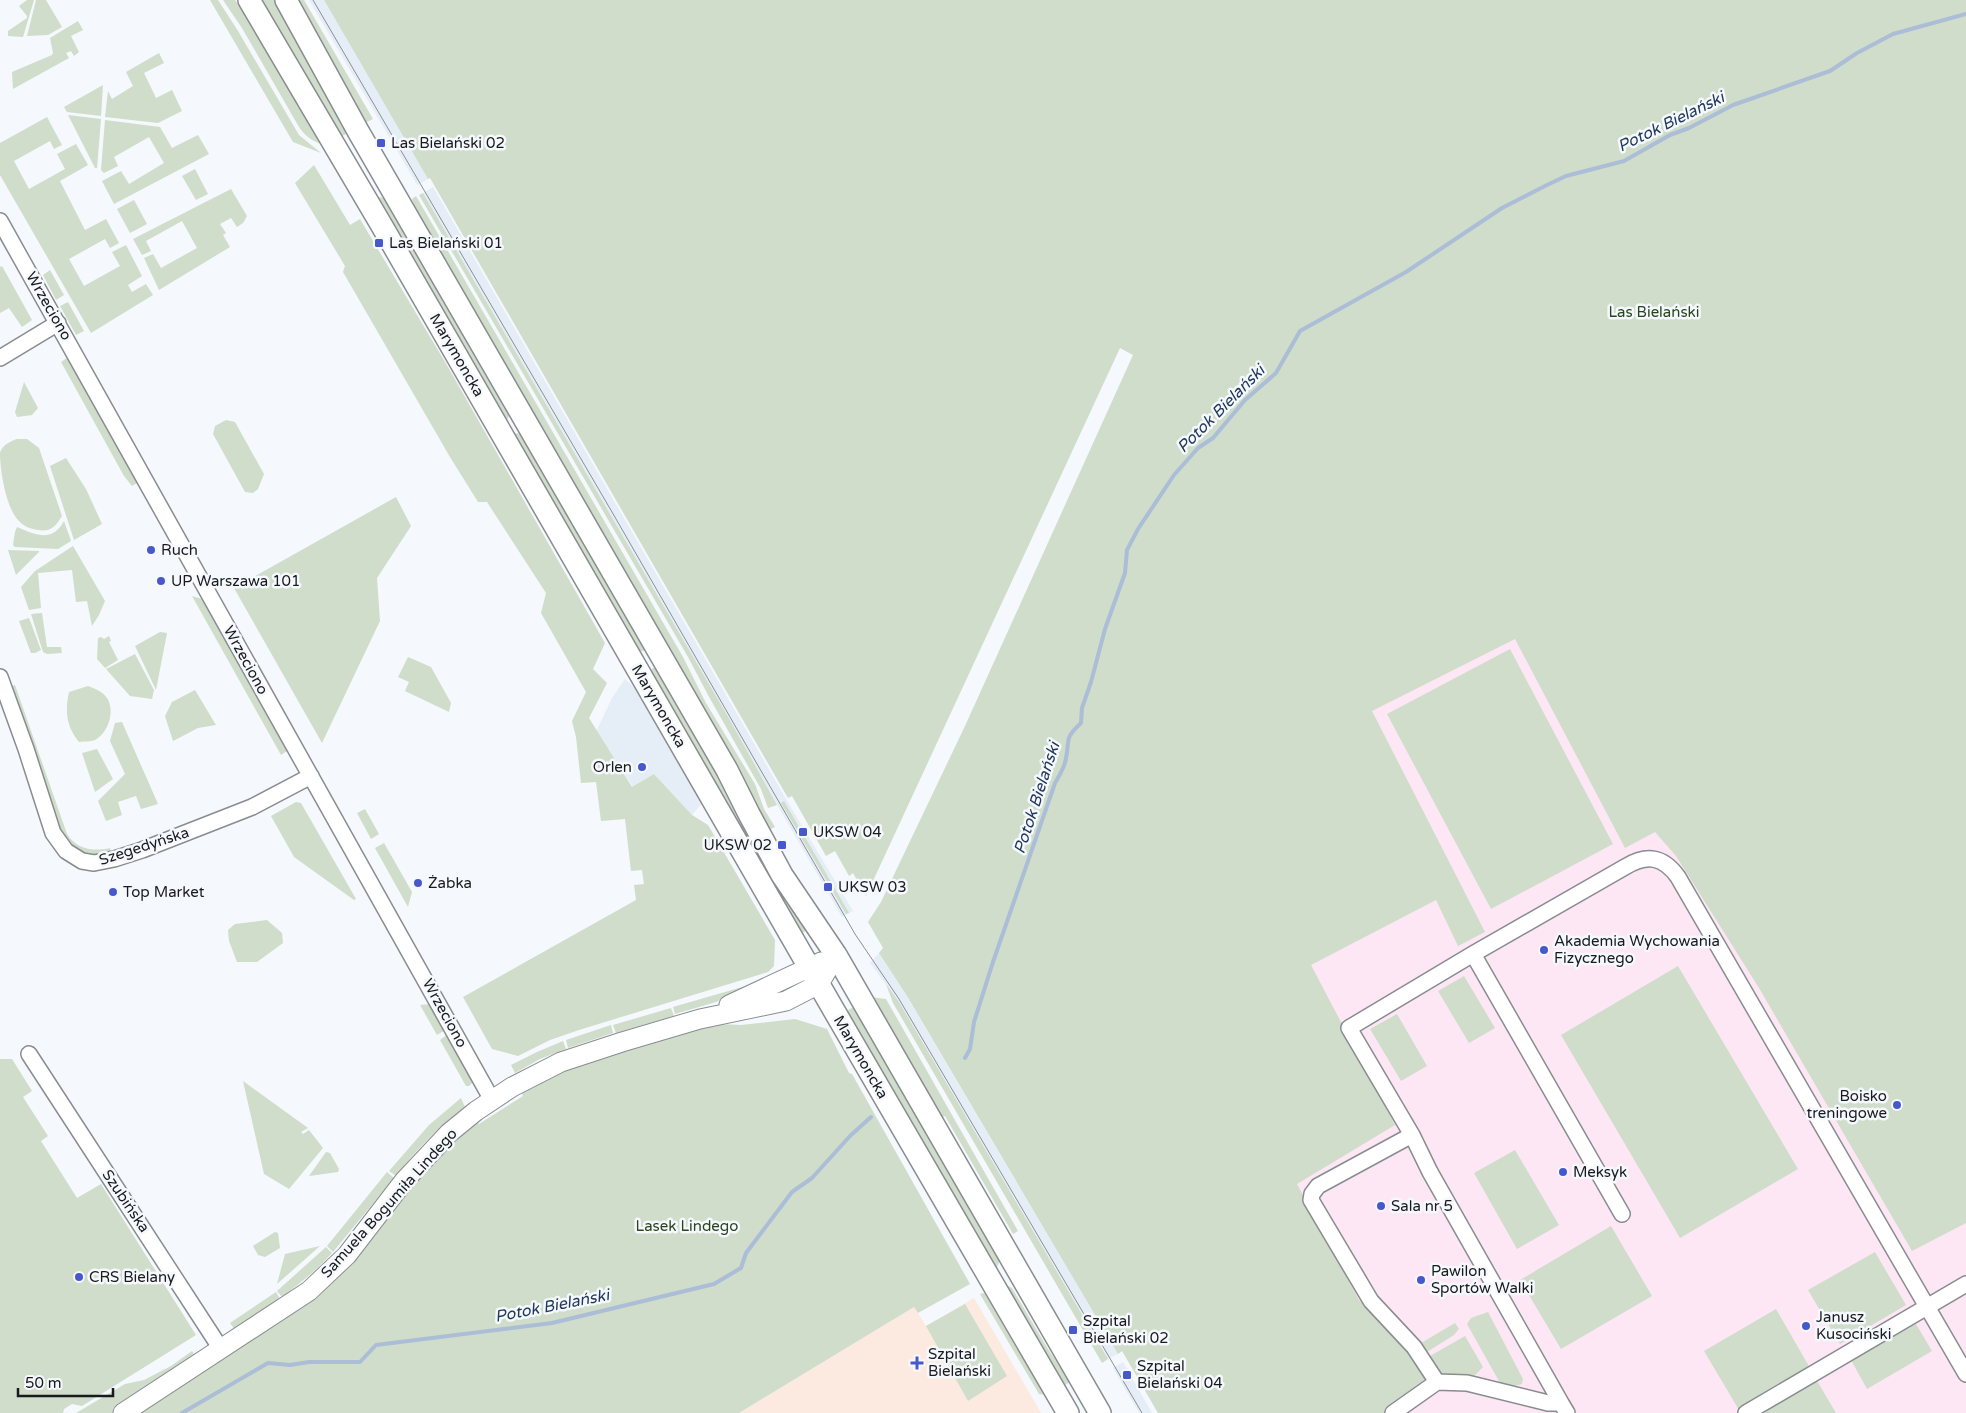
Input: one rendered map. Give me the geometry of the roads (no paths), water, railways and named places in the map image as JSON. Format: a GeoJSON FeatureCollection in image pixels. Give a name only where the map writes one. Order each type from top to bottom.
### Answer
{"type":"FeatureCollection","features":[{"type":"Feature","properties":{"kind":"main road","name":"Marymoncka"},"geometry":{"type":"LineString","coordinates":[[249,0],[365,197],[1066,1410]]}},
{"type":"Feature","properties":{"kind":"main road","name":"Marymoncka"},"geometry":{"type":"LineString","coordinates":[[286,0],[389,183],[728,770],[776,863],[836,955],[1100,1413]]}},
{"type":"Feature","properties":{"kind":"main road"},"geometry":{"type":"LineString","coordinates":[[365,197],[389,183]]}},
{"type":"Feature","properties":{"kind":"main road"},"geometry":{"type":"LineString","coordinates":[[501,432],[526,418]]}},
{"type":"Feature","properties":{"kind":"main road"},"geometry":{"type":"LineString","coordinates":[[636,666],[660,652]]}},
{"type":"Feature","properties":{"kind":"main road"},"geometry":{"type":"LineString","coordinates":[[1066,1410],[1073,1407],[1084,1409],[1091,1413]]}},
{"type":"Feature","properties":{"kind":"street","name":"Wrzeciono"},"geometry":{"type":"LineString","coordinates":[[0,221],[492,1100]]}},
{"type":"Feature","properties":{"kind":"street"},"geometry":{"type":"LineString","coordinates":[[0,358],[58,323]]}},
{"type":"Feature","properties":{"kind":"street","name":"Szegedyńska"},"geometry":{"type":"LineString","coordinates":[[0,677],[53,833],[60,845],[74,858],[94,863],[114,860],[252,807],[311,776]]}},
{"type":"Feature","properties":{"kind":"street"},"geometry":{"type":"LineString","coordinates":[[1564,1408],[1430,1172],[1412,1135],[1349,1028],[1473,954],[1634,862],[1646,859],[1662,860],[1671,868],[1685,890],[1966,1374]]}},
{"type":"Feature","properties":{"kind":"street"},"geometry":{"type":"LineString","coordinates":[[1473,954],[1622,1214]]}},
{"type":"Feature","properties":{"kind":"street"},"geometry":{"type":"LineString","coordinates":[[814,976],[836,955]]}},
{"type":"Feature","properties":{"kind":"street","name":"Samuela Bogumiła Lindego"},"geometry":{"type":"LineString","coordinates":[[122,1413],[298,1299],[320,1282],[347,1255],[404,1181],[442,1140],[468,1117],[492,1100],[519,1083],[560,1062],[700,1019],[786,1001],[814,976]]}},
{"type":"Feature","properties":{"kind":"street","name":"Szubińska"},"geometry":{"type":"LineString","coordinates":[[29,1054],[221,1349]]}},
{"type":"Feature","properties":{"kind":"street"},"geometry":{"type":"LineString","coordinates":[[1412,1135],[1318,1186],[1312,1194],[1312,1200],[1371,1301],[1414,1347],[1437,1382]]}},
{"type":"Feature","properties":{"kind":"street"},"geometry":{"type":"LineString","coordinates":[[1746,1413],[1966,1284]]}},
{"type":"Feature","properties":{"kind":"street"},"geometry":{"type":"LineString","coordinates":[[1393,1413],[1437,1382],[1467,1383],[1564,1408]]}},
{"type":"Feature","properties":{"kind":"waterway","name":"Potok Bielański"},"geometry":{"type":"LineString","coordinates":[[965,1058],[970,1049],[974,1022],[993,962],[1055,783],[1064,765],[1070,736],[1081,723],[1082,708],[1105,629],[1125,573],[1127,550],[1138,529],[1174,475],[1198,448],[1213,438],[1245,400],[1276,373],[1300,331],[1406,272],[1502,208],[1566,176],[1624,161],[1670,135],[1689,128],[1733,105],[1830,71],[1857,53],[1893,34],[1966,14]]}},
{"type":"Feature","properties":{"kind":"waterway","name":"Potok Bielański"},"geometry":{"type":"LineString","coordinates":[[182,1413],[268,1363],[290,1365],[309,1362],[360,1362],[376,1345],[552,1323],[714,1284],[741,1268],[746,1253],[792,1192],[812,1178],[850,1136],[871,1117]]}},
{"type":"Feature","properties":{"kind":"tram line"},"geometry":{"type":"LineString","coordinates":[[313,0],[612,512],[855,934],[899,999],[1142,1413]]}},
{"type":"Feature","properties":{"kind":"place","name":"Las Bielański 02"},"geometry":{"type":"Point","coordinates":[381,143]}},
{"type":"Feature","properties":{"kind":"place","name":"Las Bielański 01"},"geometry":{"type":"Point","coordinates":[379,243]}},
{"type":"Feature","properties":{"kind":"place","name":"Ruch"},"geometry":{"type":"Point","coordinates":[151,550]}},
{"type":"Feature","properties":{"kind":"place","name":"UP Warszawa 101"},"geometry":{"type":"Point","coordinates":[161,581]}},
{"type":"Feature","properties":{"kind":"place","name":"Orlen"},"geometry":{"type":"Point","coordinates":[642,767]}},
{"type":"Feature","properties":{"kind":"place","name":"UKSW 04"},"geometry":{"type":"Point","coordinates":[803,832]}},
{"type":"Feature","properties":{"kind":"place","name":"UKSW 02"},"geometry":{"type":"Point","coordinates":[782,845]}},
{"type":"Feature","properties":{"kind":"place","name":"Żabka"},"geometry":{"type":"Point","coordinates":[418,883]}},
{"type":"Feature","properties":{"kind":"place","name":"UKSW 03"},"geometry":{"type":"Point","coordinates":[828,887]}},
{"type":"Feature","properties":{"kind":"place","name":"Top Market"},"geometry":{"type":"Point","coordinates":[113,892]}},
{"type":"Feature","properties":{"kind":"place","name":"Akademia Wychowania Fizycznego"},"geometry":{"type":"Point","coordinates":[1544,950]}},
{"type":"Feature","properties":{"kind":"place","name":"Boisko treningowe"},"geometry":{"type":"Point","coordinates":[1897,1105]}},
{"type":"Feature","properties":{"kind":"place","name":"Meksyk"},"geometry":{"type":"Point","coordinates":[1563,1172]}},
{"type":"Feature","properties":{"kind":"place","name":"Sala nr 5"},"geometry":{"type":"Point","coordinates":[1381,1206]}},
{"type":"Feature","properties":{"kind":"place","name":"CRS Bielany"},"geometry":{"type":"Point","coordinates":[79,1277]}},
{"type":"Feature","properties":{"kind":"place","name":"Pawilon Sportów Walki"},"geometry":{"type":"Point","coordinates":[1421,1280]}},
{"type":"Feature","properties":{"kind":"place","name":"Janusz Kusociński"},"geometry":{"type":"Point","coordinates":[1806,1326]}},
{"type":"Feature","properties":{"kind":"place","name":"Szpital Bielański 02"},"geometry":{"type":"Point","coordinates":[1073,1330]}},
{"type":"Feature","properties":{"kind":"place","name":"Szpital Bielański"},"geometry":{"type":"Point","coordinates":[917,1363]}},
{"type":"Feature","properties":{"kind":"place","name":"Szpital Bielański 04"},"geometry":{"type":"Point","coordinates":[1127,1375]}},
{"type":"Feature","properties":{"kind":"park label","name":"Las Bielański"},"geometry":{"type":"Point","coordinates":[1654,312]}},
{"type":"Feature","properties":{"kind":"park label","name":"Lasek Lindego"},"geometry":{"type":"Point","coordinates":[687,1226]}}]}
